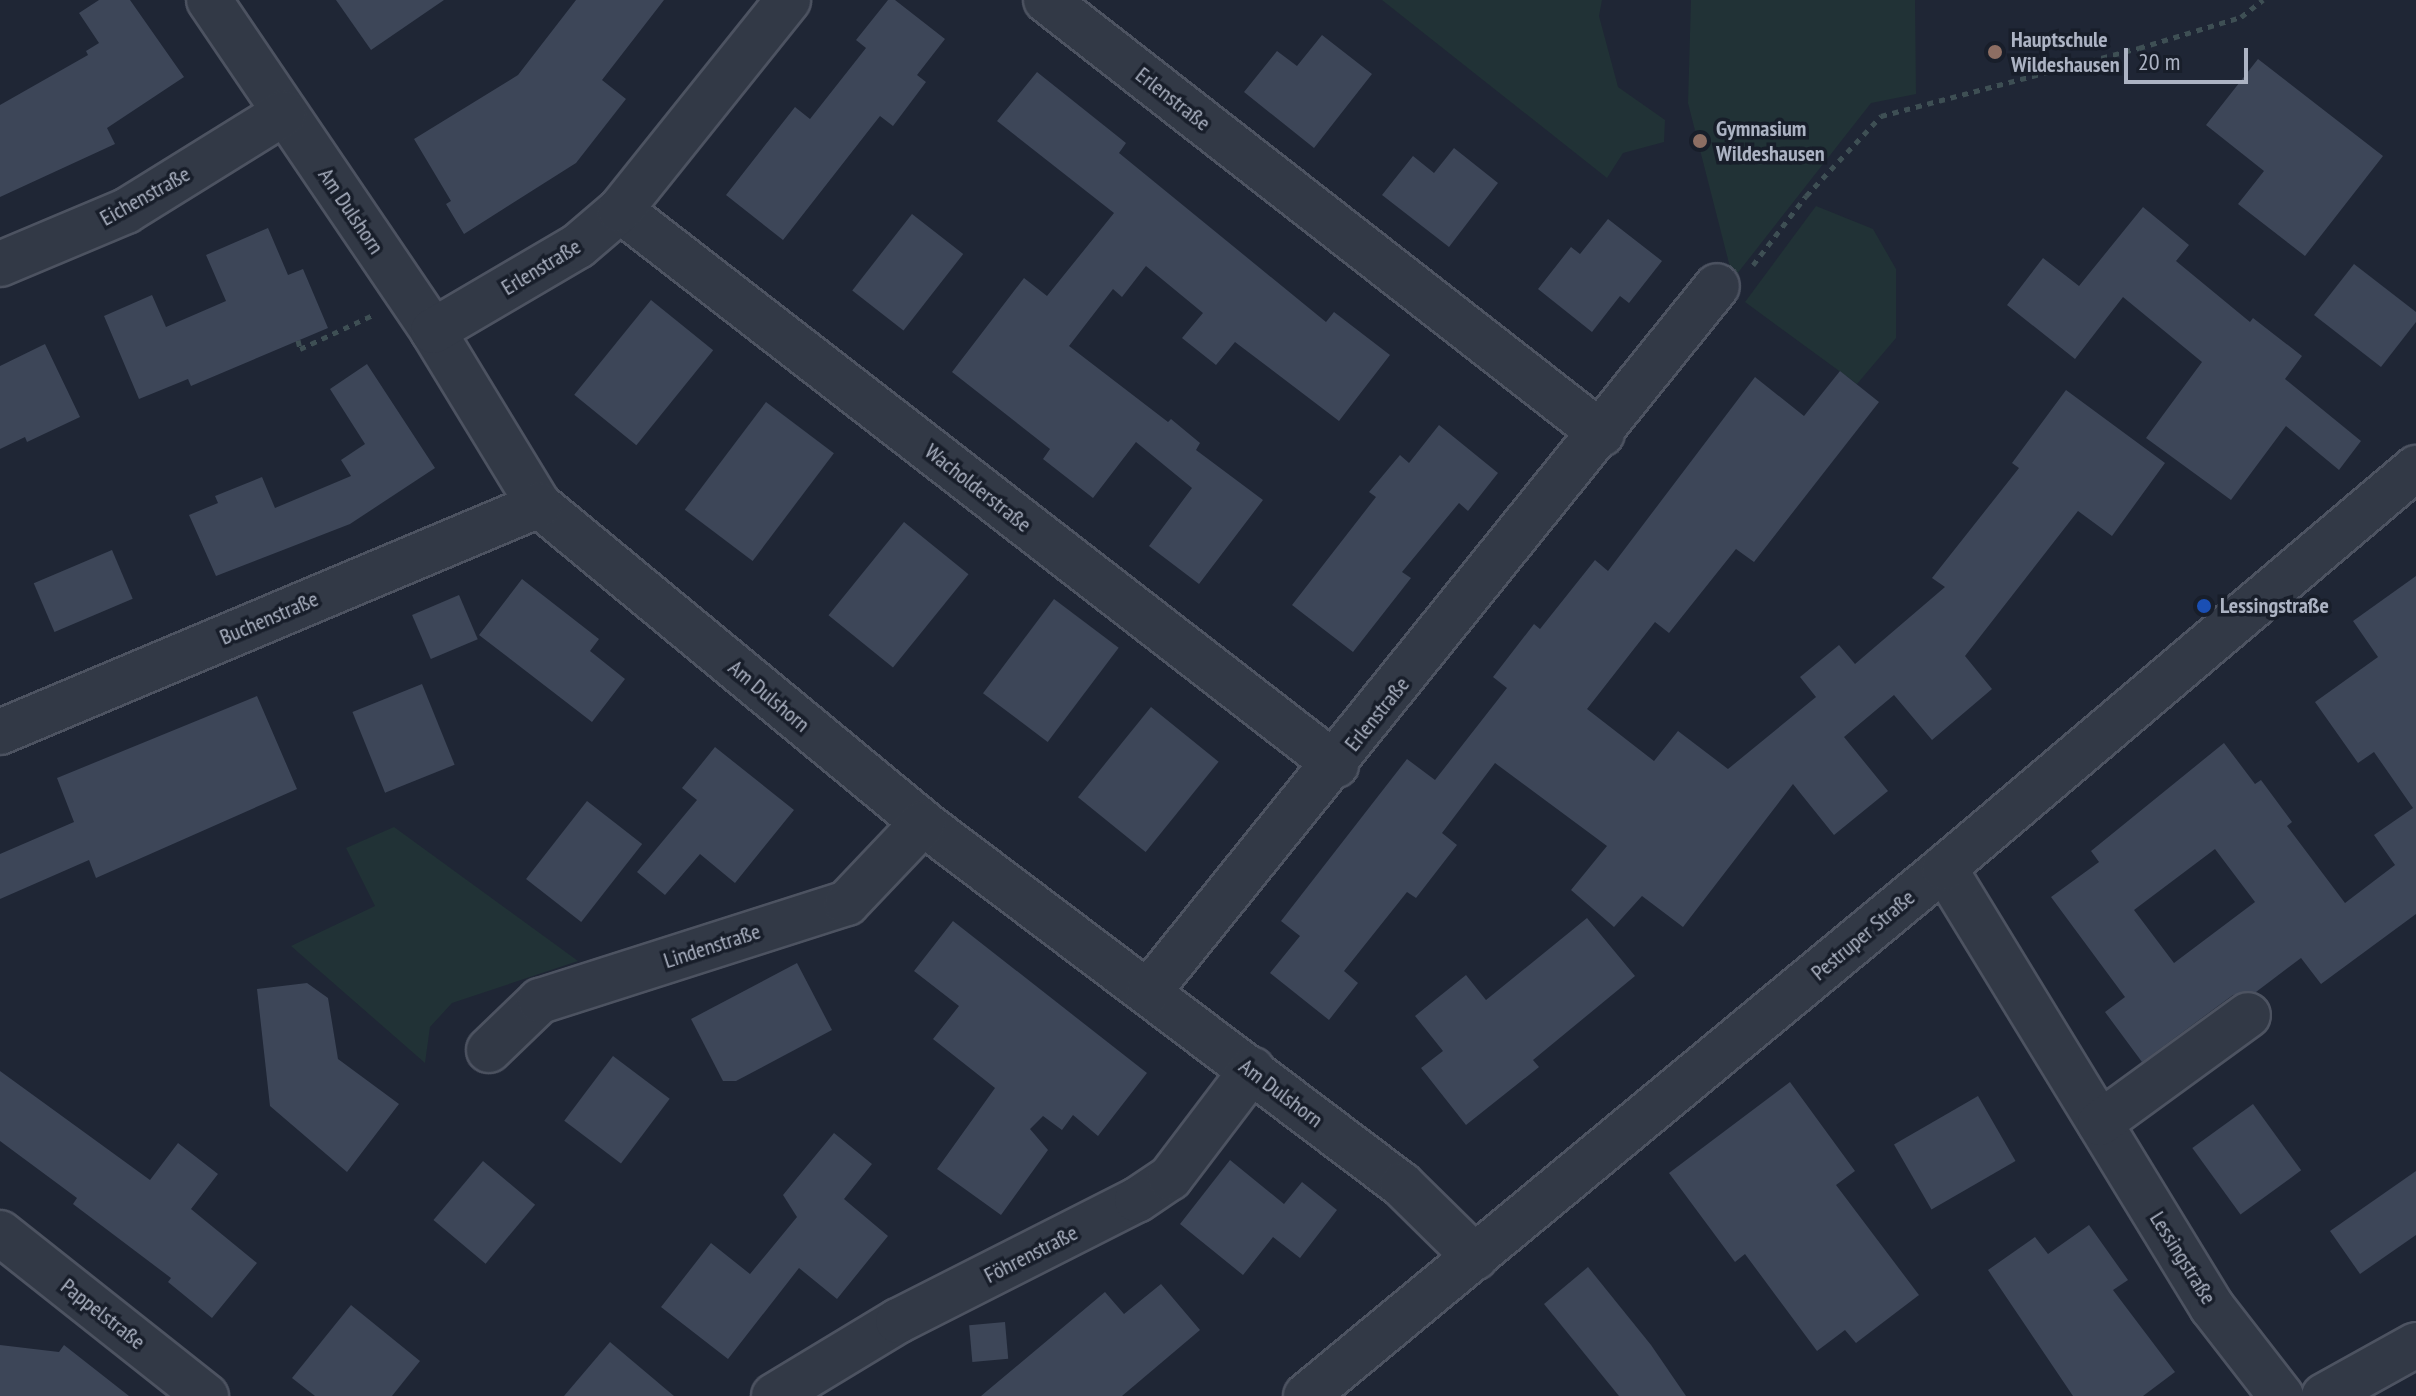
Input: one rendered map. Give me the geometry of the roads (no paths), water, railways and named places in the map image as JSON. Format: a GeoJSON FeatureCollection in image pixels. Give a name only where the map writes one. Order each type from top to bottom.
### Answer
{"type":"FeatureCollection","features":[{"type":"Feature","properties":{"kind":"street","name":"Am Dulshorn"},"geometry":{"type":"LineString","coordinates":[[209,0],[433,331],[539,505],[923,823],[1402,1185],[1475,1257]]}},
{"type":"Feature","properties":{"kind":"street","name":"Erlenstraße"},"geometry":{"type":"LineString","coordinates":[[433,331],[578,246],[620,210],[788,0]]}},
{"type":"Feature","properties":{"kind":"street","name":"Erlenstraße"},"geometry":{"type":"LineString","coordinates":[[1046,0],[1602,434]]}},
{"type":"Feature","properties":{"kind":"street","name":"Eichenstraße"},"geometry":{"type":"LineString","coordinates":[[0,264],[126,211],[284,113]]}},
{"type":"Feature","properties":{"kind":"street","name":"Wacholderstraße"},"geometry":{"type":"LineString","coordinates":[[620,210],[1336,765]]}},
{"type":"Feature","properties":{"kind":"street","name":"Erlenstraße"},"geometry":{"type":"LineString","coordinates":[[1149,991],[1336,765],[1717,286]]}},
{"type":"Feature","properties":{"kind":"street","name":"Pestruper Straße"},"geometry":{"type":"LineString","coordinates":[[1306,1396],[1944,868],[2416,468]]}},
{"type":"Feature","properties":{"kind":"street","name":"Buchenstraße"},"geometry":{"type":"LineString","coordinates":[[0,732],[539,505]]}},
{"type":"Feature","properties":{"kind":"street","name":"Lindenstraße"},"geometry":{"type":"LineString","coordinates":[[489,1050],[540,1001],[847,903],[923,823]]}},
{"type":"Feature","properties":{"kind":"street","name":"Lessingstraße"},"geometry":{"type":"LineString","coordinates":[[1944,868],[2212,1307],[2281,1396]]}},
{"type":"Feature","properties":{"kind":"street"},"geometry":{"type":"LineString","coordinates":[[2100,1123],[2248,1015]]}},
{"type":"Feature","properties":{"kind":"street","name":"Föhrenstraße"},"geometry":{"type":"LineString","coordinates":[[774,1396],[898,1321],[1137,1200],[1170,1178],[1252,1070]]}},
{"type":"Feature","properties":{"kind":"street","name":"Pappelstraße"},"geometry":{"type":"LineString","coordinates":[[0,1233],[206,1396]]}},
{"type":"Feature","properties":{"kind":"street"},"geometry":{"type":"LineString","coordinates":[[2324,1396],[2416,1345]]}},
{"type":"Feature","properties":{"kind":"place","name":"Hauptschule Wildeshausen"},"geometry":{"type":"Point","coordinates":[1995,52]}},
{"type":"Feature","properties":{"kind":"place","name":"Gymnasium Wildeshausen"},"geometry":{"type":"Point","coordinates":[1700,141]}},
{"type":"Feature","properties":{"kind":"place","name":"Lessingstraße"},"geometry":{"type":"Point","coordinates":[2204,606]}}]}
